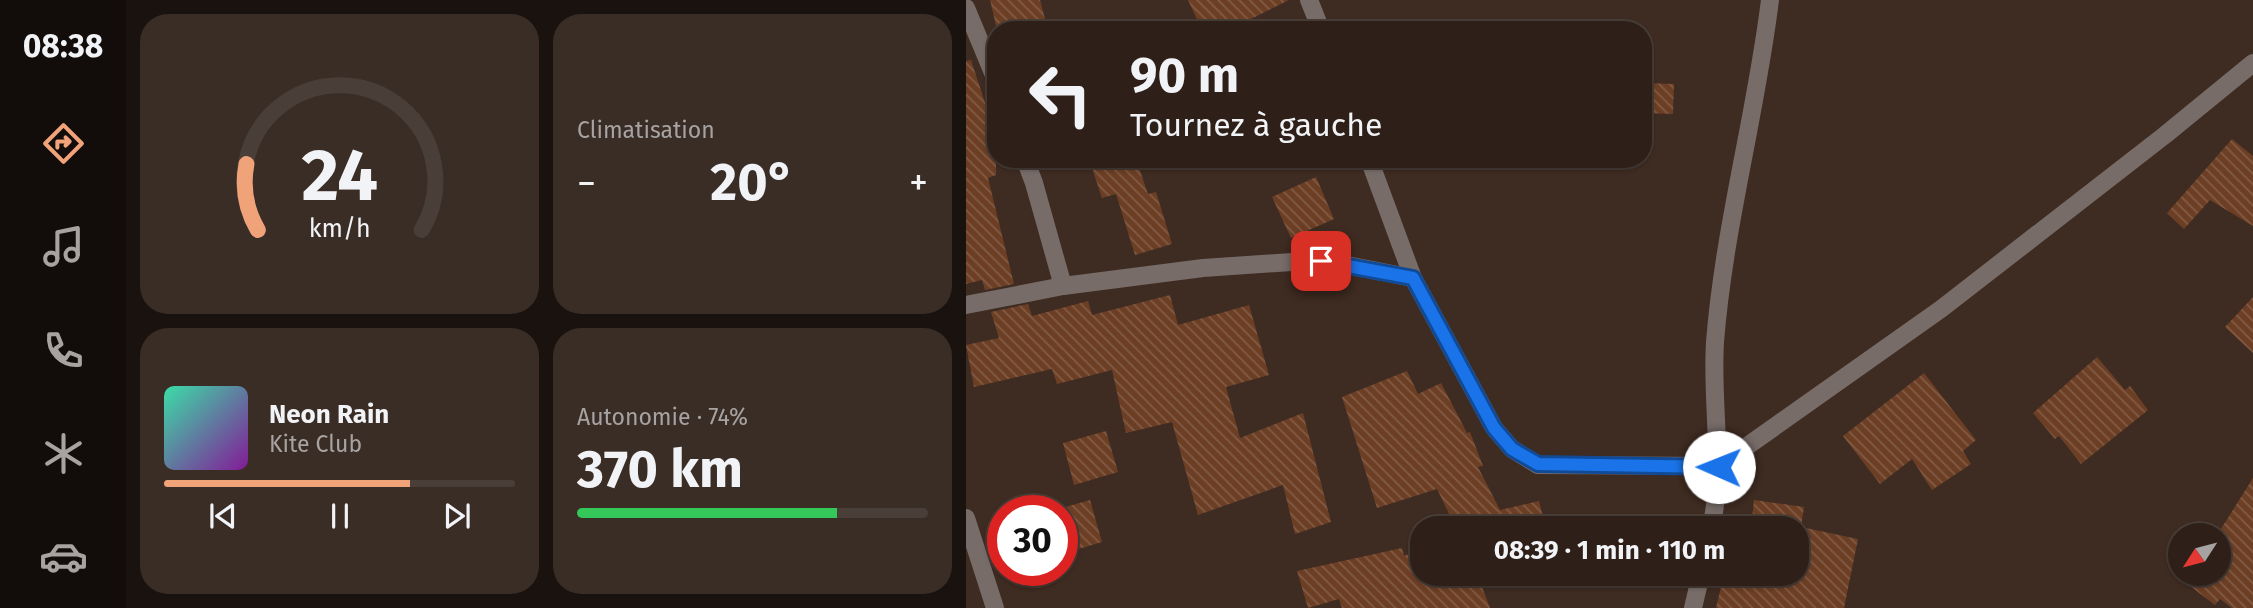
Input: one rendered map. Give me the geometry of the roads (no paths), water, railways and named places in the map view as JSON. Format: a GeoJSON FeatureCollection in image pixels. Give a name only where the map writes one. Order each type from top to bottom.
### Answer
{"type":"FeatureCollection","features":[{"type":"Feature","properties":{"kind":"street"},"geometry":{"type":"LineString","coordinates":[[1309,0],[1317,21]]}},
{"type":"Feature","properties":{"kind":"street"},"geometry":{"type":"LineString","coordinates":[[1713,516],[1719,467],[1714,408],[1715,343],[1732,209],[1770,0]]}},
{"type":"Feature","properties":{"kind":"street"},"geometry":{"type":"LineString","coordinates":[[966,8],[987,58]]}},
{"type":"Feature","properties":{"kind":"street"},"geometry":{"type":"LineString","coordinates":[[1372,168],[1413,278],[1494,428],[1512,449],[1538,464],[1719,467],[1941,309],[2253,63]]}},
{"type":"Feature","properties":{"kind":"street"},"geometry":{"type":"LineString","coordinates":[[1029,168],[1063,286]]}},
{"type":"Feature","properties":{"kind":"street"},"geometry":{"type":"LineString","coordinates":[[966,305],[1063,286],[1203,268],[1321,261],[1413,278]]}},
{"type":"Feature","properties":{"kind":"street"},"geometry":{"type":"LineString","coordinates":[[966,518],[995,608]]}},
{"type":"Feature","properties":{"kind":"street"},"geometry":{"type":"LineString","coordinates":[[1693,608],[1698,586]]}}]}
